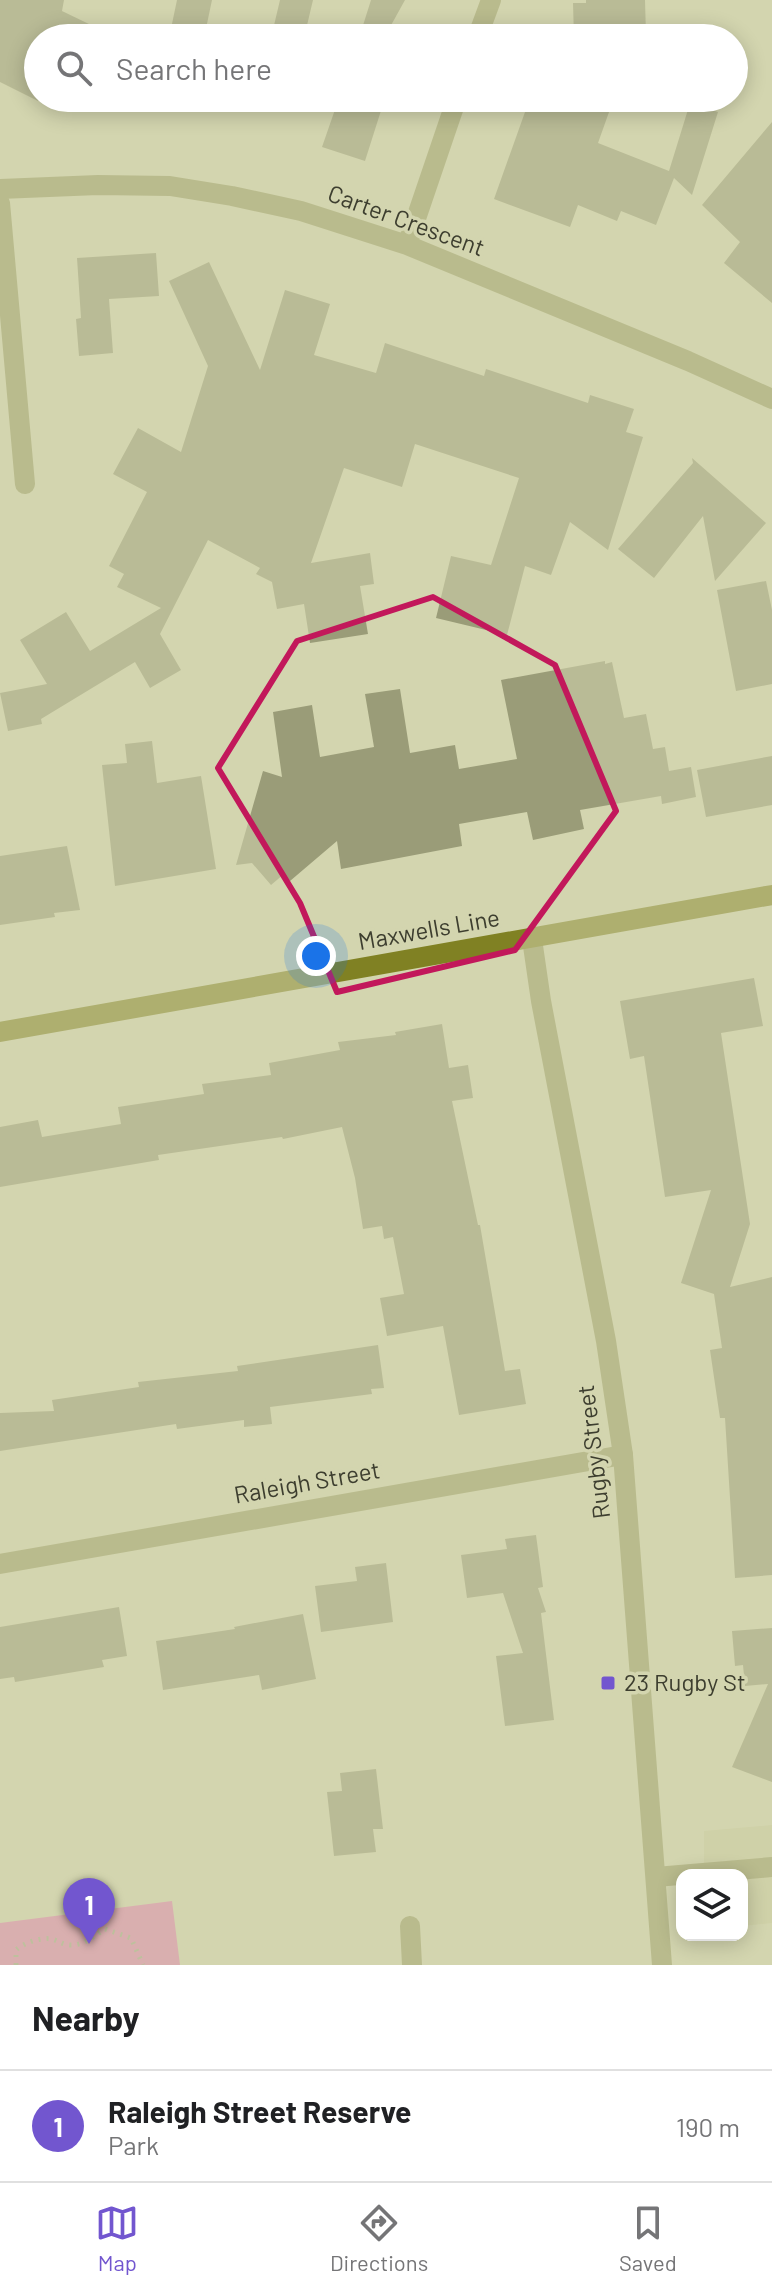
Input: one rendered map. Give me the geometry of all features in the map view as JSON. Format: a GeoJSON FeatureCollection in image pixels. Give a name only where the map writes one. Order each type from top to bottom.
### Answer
{"type":"FeatureCollection","features":[{"type":"Feature","properties":{"kind":"main road","name":"Maxwells Line"},"geometry":{"type":"LineString","coordinates":[[0,1032],[772,895]]}},
{"type":"Feature","properties":{"kind":"street"},"geometry":{"type":"LineString","coordinates":[[482,24],[491,0]]}},
{"type":"Feature","properties":{"kind":"street"},"geometry":{"type":"LineString","coordinates":[[407,245],[452,112]]}},
{"type":"Feature","properties":{"kind":"street","name":"Carter Crescent"},"geometry":{"type":"LineString","coordinates":[[0,189],[170,186],[301,211],[407,245],[772,399]]}},
{"type":"Feature","properties":{"kind":"street"},"geometry":{"type":"LineString","coordinates":[[0,203],[25,484]]}},
{"type":"Feature","properties":{"kind":"street","name":"Rugby Street"},"geometry":{"type":"LineString","coordinates":[[532,939],[606,1341],[623,1455],[662,1965]]}},
{"type":"Feature","properties":{"kind":"street","name":"Raleigh Street"},"geometry":{"type":"LineString","coordinates":[[0,1564],[623,1455]]}},
{"type":"Feature","properties":{"kind":"street"},"geometry":{"type":"LineString","coordinates":[[656,1877],[772,1867]]}},
{"type":"Feature","properties":{"kind":"street"},"geometry":{"type":"LineString","coordinates":[[410,1926],[412,1965]]}},
{"type":"Feature","properties":{"kind":"path"},"geometry":{"type":"LineString","coordinates":[[16,1965],[16,1950],[23,1944],[52,1939],[69,1946],[86,1942],[105,1929],[131,1938],[143,1965]]}},
{"type":"Feature","properties":{"kind":"highlighted area"},"geometry":{"type":"Polygon","coordinates":[[[433,597],[555,665],[616,811],[515,950],[337,992],[300,903],[218,768],[297,641],[433,597]]]}},
{"type":"Feature","properties":{"kind":"shaded area"},"geometry":{"type":"Polygon","coordinates":[[[772,1825],[772,1923],[748,1925],[748,1869],[704,1869],[704,1831],[772,1825]]]}},
{"type":"Feature","properties":{"kind":"shaded area"},"geometry":{"type":"Polygon","coordinates":[[[172,1901],[180,1965],[0,1965],[0,1923],[172,1901]]]}},
{"type":"Feature","properties":{"kind":"building"},"geometry":{"type":"Polygon","coordinates":[[[0,0],[64,0],[62,11],[89,24],[24,24],[24,94],[0,82],[0,0]]]}},
{"type":"Feature","properties":{"kind":"building"},"geometry":{"type":"Polygon","coordinates":[[[177,0],[212,0],[207,24],[172,24],[177,0]]]}},
{"type":"Feature","properties":{"kind":"building"},"geometry":{"type":"Polygon","coordinates":[[[280,0],[313,0],[307,24],[274,24],[280,0]]]}},
{"type":"Feature","properties":{"kind":"building"},"geometry":{"type":"Polygon","coordinates":[[[371,0],[405,0],[392,24],[363,24],[371,0]]]}},
{"type":"Feature","properties":{"kind":"building"},"geometry":{"type":"Polygon","coordinates":[[[586,0],[645,0],[646,24],[574,24],[573,3],[586,3],[586,0]]]}},
{"type":"Feature","properties":{"kind":"building"},"geometry":{"type":"Polygon","coordinates":[[[334,112],[381,112],[365,161],[322,147],[334,112]]]}},
{"type":"Feature","properties":{"kind":"building"},"geometry":{"type":"Polygon","coordinates":[[[525,112],[609,112],[598,143],[669,171],[687,112],[718,112],[692,195],[674,178],[656,225],[621,211],[617,221],[578,205],[570,227],[494,199],[525,112]]]}},
{"type":"Feature","properties":{"kind":"building"},"geometry":{"type":"Polygon","coordinates":[[[772,122],[772,303],[724,263],[740,242],[702,205],[772,122]]]}},
{"type":"Feature","properties":{"kind":"building"},"geometry":{"type":"Polygon","coordinates":[[[156,253],[159,296],[109,299],[113,353],[79,356],[76,319],[81,318],[77,258],[156,253]]]}},
{"type":"Feature","properties":{"kind":"building"},"geometry":{"type":"Polygon","coordinates":[[[209,262],[260,370],[285,290],[330,304],[314,355],[376,373],[385,343],[484,376],[486,369],[588,403],[590,395],[634,409],[626,432],[643,437],[608,550],[570,522],[551,575],[525,566],[507,635],[436,618],[451,556],[491,565],[519,478],[415,444],[402,487],[344,468],[311,563],[370,553],[374,584],[360,586],[368,634],[310,643],[304,604],[277,609],[272,582],[256,574],[260,568],[208,540],[160,634],[181,670],[150,688],[135,662],[41,719],[42,724],[8,731],[0,693],[47,684],[20,640],[66,612],[90,651],[161,608],[117,587],[124,574],[109,566],[147,492],[113,474],[138,428],[181,452],[208,366],[169,281],[209,262]]]}},
{"type":"Feature","properties":{"kind":"building"},"geometry":{"type":"Polygon","coordinates":[[[692,458],[766,523],[715,581],[703,516],[654,578],[618,549],[693,463],[692,458]]]}},
{"type":"Feature","properties":{"kind":"building"},"geometry":{"type":"Polygon","coordinates":[[[766,581],[772,610],[772,684],[736,691],[717,590],[766,581]]]}},
{"type":"Feature","properties":{"kind":"building"},"geometry":{"type":"Polygon","coordinates":[[[605,661],[605,664],[612,662],[624,718],[646,714],[653,749],[665,747],[669,771],[691,767],[696,797],[662,804],[661,796],[580,810],[584,829],[533,840],[527,812],[459,824],[462,846],[341,869],[337,841],[290,881],[284,874],[271,885],[252,863],[236,865],[263,771],[282,777],[273,712],[312,705],[320,757],[374,747],[365,694],[400,689],[410,753],[455,745],[459,769],[517,759],[501,680],[605,661]]]}},
{"type":"Feature","properties":{"kind":"building"},"geometry":{"type":"Polygon","coordinates":[[[152,741],[157,783],[201,776],[216,869],[115,886],[102,765],[127,763],[125,744],[152,741]]]}},
{"type":"Feature","properties":{"kind":"building"},"geometry":{"type":"Polygon","coordinates":[[[772,756],[772,805],[706,817],[697,770],[772,756]]]}},
{"type":"Feature","properties":{"kind":"building"},"geometry":{"type":"Polygon","coordinates":[[[67,846],[80,910],[0,925],[0,856],[67,846]]]}},
{"type":"Feature","properties":{"kind":"building"},"geometry":{"type":"Polygon","coordinates":[[[754,978],[763,1026],[721,1033],[750,1224],[730,1287],[772,1277],[772,1575],[735,1578],[725,1418],[720,1418],[710,1350],[722,1348],[714,1294],[681,1283],[711,1190],[665,1197],[644,1056],[630,1059],[620,1001],[754,978]]]}},
{"type":"Feature","properties":{"kind":"building"},"geometry":{"type":"Polygon","coordinates":[[[442,1024],[449,1068],[468,1065],[473,1098],[452,1101],[480,1225],[505,1371],[520,1369],[526,1404],[459,1415],[443,1326],[387,1336],[380,1298],[404,1294],[393,1237],[384,1239],[382,1226],[363,1229],[355,1178],[342,1127],[283,1139],[158,1155],[159,1160],[0,1187],[0,1127],[38,1120],[42,1137],[121,1124],[118,1107],[204,1094],[202,1084],[271,1075],[269,1063],[340,1050],[338,1042],[396,1035],[395,1032],[442,1024]]]}},
{"type":"Feature","properties":{"kind":"building"},"geometry":{"type":"Polygon","coordinates":[[[378,1345],[384,1388],[371,1389],[372,1394],[270,1407],[272,1424],[244,1427],[244,1420],[177,1429],[176,1424],[0,1451],[0,1413],[54,1411],[52,1400],[139,1387],[138,1382],[238,1371],[237,1366],[378,1345]]]}},
{"type":"Feature","properties":{"kind":"building"},"geometry":{"type":"Polygon","coordinates":[[[536,1535],[543,1587],[538,1588],[546,1612],[541,1613],[554,1720],[505,1726],[496,1656],[523,1653],[503,1593],[467,1598],[461,1555],[507,1549],[505,1539],[536,1535]]]}},
{"type":"Feature","properties":{"kind":"building"},"geometry":{"type":"Polygon","coordinates":[[[386,1563],[393,1622],[321,1632],[315,1586],[357,1581],[355,1567],[386,1563]]]}},
{"type":"Feature","properties":{"kind":"building"},"geometry":{"type":"Polygon","coordinates":[[[119,1607],[127,1656],[102,1660],[104,1667],[15,1682],[14,1677],[0,1679],[0,1627],[119,1607]]]}},
{"type":"Feature","properties":{"kind":"building"},"geometry":{"type":"Polygon","coordinates":[[[303,1614],[316,1679],[262,1690],[259,1675],[163,1690],[156,1641],[235,1629],[303,1614]]]}},
{"type":"Feature","properties":{"kind":"building"},"geometry":{"type":"Polygon","coordinates":[[[772,1628],[772,1782],[732,1767],[768,1684],[745,1686],[743,1665],[735,1666],[732,1631],[772,1628]]]}},
{"type":"Feature","properties":{"kind":"building"},"geometry":{"type":"Polygon","coordinates":[[[376,1769],[383,1829],[373,1829],[376,1852],[334,1856],[327,1792],[342,1791],[340,1773],[376,1769]]]}},
{"type":"Feature","properties":{"kind":"place","name":"23 Rugby St"},"geometry":{"type":"Point","coordinates":[608,1683]}},
{"type":"Feature","properties":{"kind":"place","name":"Raleigh Street Reserve"},"geometry":{"type":"Point","coordinates":[89,1944]}}]}
